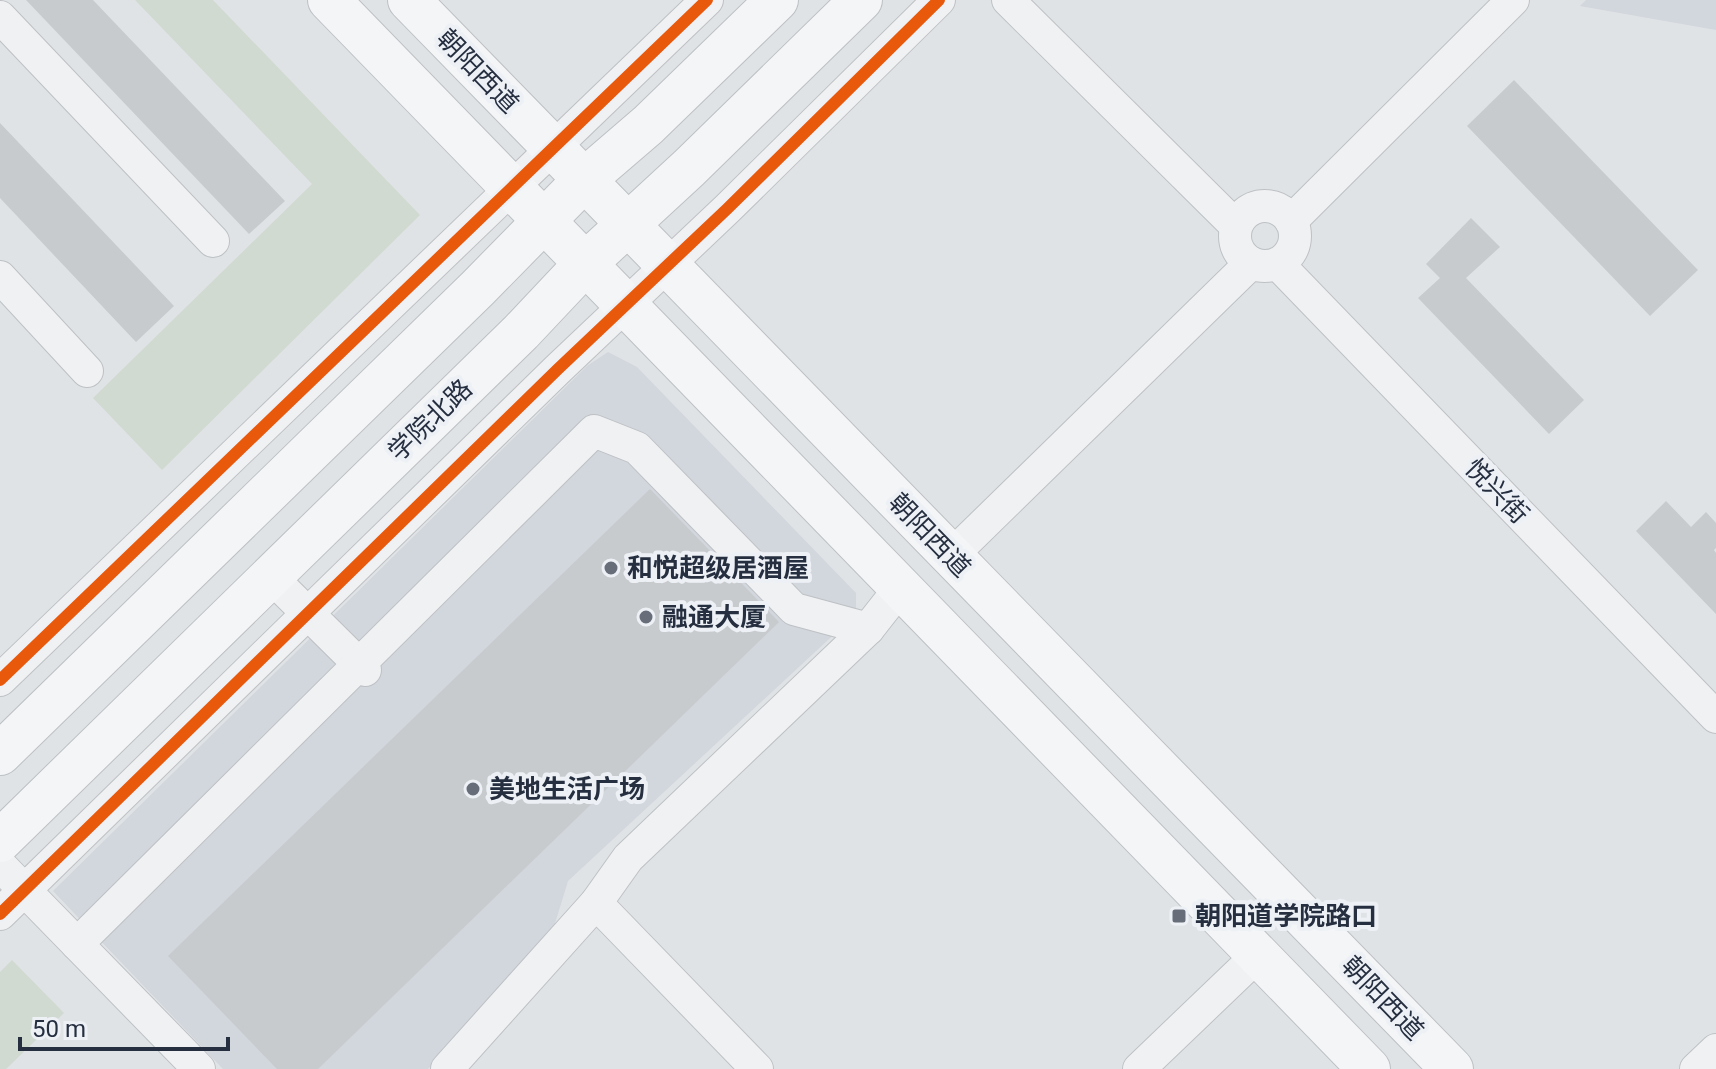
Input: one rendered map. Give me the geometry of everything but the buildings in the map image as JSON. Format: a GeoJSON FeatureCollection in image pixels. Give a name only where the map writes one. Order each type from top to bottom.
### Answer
{"type":"FeatureCollection","features":[{"type":"Feature","properties":{"kind":"main road"},"geometry":{"type":"LineString","coordinates":[[329,0],[1369,1069]]}},
{"type":"Feature","properties":{"kind":"main road","name":"朝阳西道"},"geometry":{"type":"LineString","coordinates":[[409,0],[1452,1069]]}},
{"type":"Feature","properties":{"kind":"main road"},"geometry":{"type":"LineString","coordinates":[[0,754],[584,180],[648,125],[777,0]]}},
{"type":"Feature","properties":{"kind":"main road","name":"学院北路"},"geometry":{"type":"LineString","coordinates":[[0,841],[521,332],[586,263],[861,0]]}},
{"type":"Feature","properties":{"kind":"street"},"geometry":{"type":"LineString","coordinates":[[0,680],[707,0]]}},
{"type":"Feature","properties":{"kind":"street"},"geometry":{"type":"LineString","coordinates":[[0,914],[939,0]]}},
{"type":"Feature","properties":{"kind":"street","name":"悦兴街"},"geometry":{"type":"LineString","coordinates":[[1008,0],[1265,238],[1716,696]]}},
{"type":"Feature","properties":{"kind":"street","name":"悦兴街"},"geometry":{"type":"LineString","coordinates":[[1037,0],[1716,717]]}},
{"type":"Feature","properties":{"kind":"street"},"geometry":{"type":"LineString","coordinates":[[1265,238],[1495,0]]}},
{"type":"Feature","properties":{"kind":"street"},"geometry":{"type":"LineString","coordinates":[[947,552],[1265,238],[1513,0]]}},
{"type":"Feature","properties":{"kind":"street"},"geometry":{"type":"LineString","coordinates":[[0,17],[213,241]]}},
{"type":"Feature","properties":{"kind":"street"},"geometry":{"type":"LineString","coordinates":[[0,277],[87,371]]}},
{"type":"Feature","properties":{"kind":"street"},"geometry":{"type":"LineString","coordinates":[[81,948],[362,666],[604,434],[637,448],[794,609],[868,629]]}},
{"type":"Feature","properties":{"kind":"street"},"geometry":{"type":"LineString","coordinates":[[271,577],[362,666]]}},
{"type":"Feature","properties":{"kind":"street"},"geometry":{"type":"LineString","coordinates":[[447,1069],[596,903],[628,858],[868,629],[901,587]]}},
{"type":"Feature","properties":{"kind":"street"},"geometry":{"type":"LineString","coordinates":[[0,865],[199,1069]]}},
{"type":"Feature","properties":{"kind":"street"},"geometry":{"type":"LineString","coordinates":[[596,903],[757,1069]]}},
{"type":"Feature","properties":{"kind":"street"},"geometry":{"type":"LineString","coordinates":[[1139,1069],[1258,955]]}},
{"type":"Feature","properties":{"kind":"street"},"geometry":{"type":"LineString","coordinates":[[1696,1069],[1716,1050]]}},
{"type":"Feature","properties":{"kind":"shaded area"},"geometry":{"type":"Polygon","coordinates":[[[135,0],[213,0],[420,215],[162,470],[93,398],[312,184],[135,0]]]}},
{"type":"Feature","properties":{"kind":"shaded area"},"geometry":{"type":"Polygon","coordinates":[[[1586,0],[1716,0],[1716,30],[1580,6],[1586,0]]]}},
{"type":"Feature","properties":{"kind":"shaded area"},"geometry":{"type":"Polygon","coordinates":[[[608,352],[637,367],[856,593],[856,614],[568,881],[553,930],[428,1069],[223,1069],[53,891],[587,366],[608,352]]]}},
{"type":"Feature","properties":{"kind":"shaded area"},"geometry":{"type":"Polygon","coordinates":[[[12,960],[64,1013],[6,1069],[0,1069],[0,972],[12,960]]]}},
{"type":"Feature","properties":{"kind":"cycle path"},"geometry":{"type":"LineString","coordinates":[[0,680],[707,0]]}},
{"type":"Feature","properties":{"kind":"cycle path"},"geometry":{"type":"LineString","coordinates":[[0,914],[939,0]]}},
{"type":"Feature","properties":{"kind":"place","name":"和悦超级居酒屋"},"geometry":{"type":"Point","coordinates":[611,568]}},
{"type":"Feature","properties":{"kind":"place","name":"融通大厦"},"geometry":{"type":"Point","coordinates":[646,617]}},
{"type":"Feature","properties":{"kind":"place","name":"美地生活广场"},"geometry":{"type":"Point","coordinates":[473,789]}},
{"type":"Feature","properties":{"kind":"place","name":"朝阳道学院路口"},"geometry":{"type":"Point","coordinates":[1179,916]}}]}
